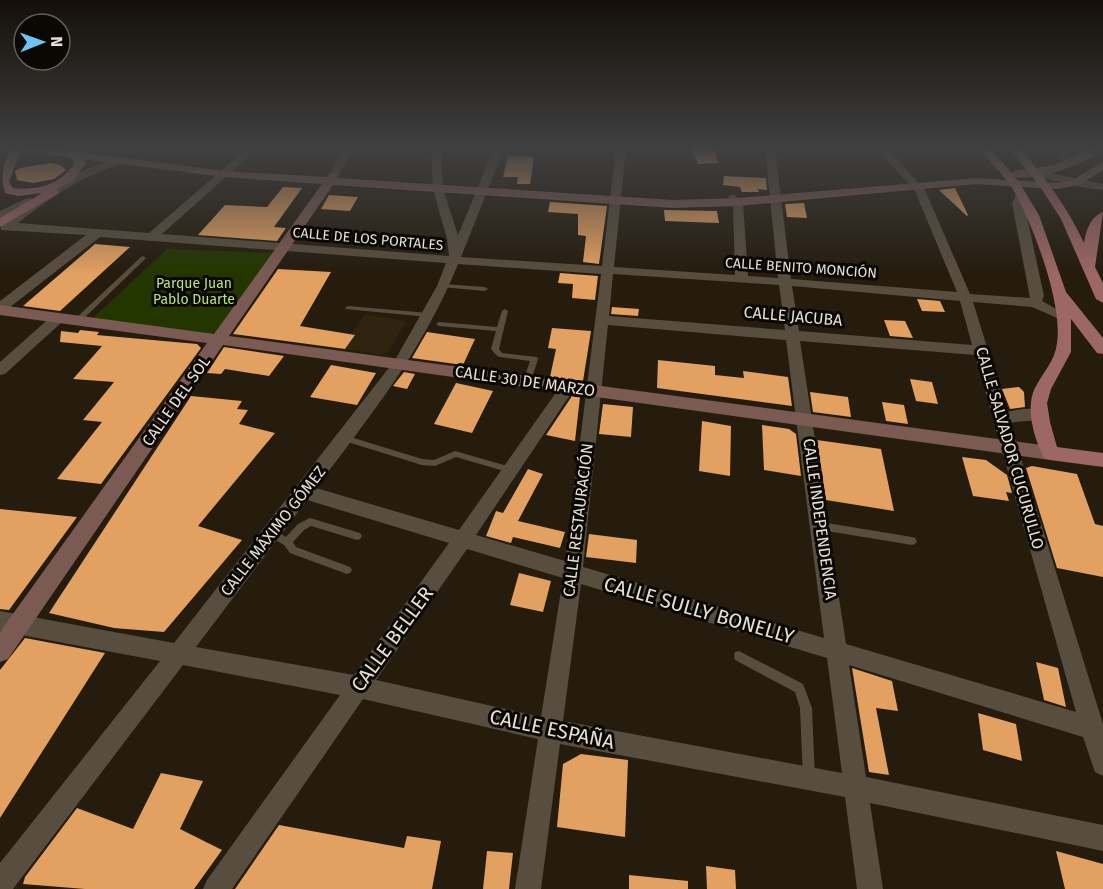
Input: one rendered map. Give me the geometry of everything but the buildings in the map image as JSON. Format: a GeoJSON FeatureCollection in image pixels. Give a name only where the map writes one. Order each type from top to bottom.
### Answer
{"type":"FeatureCollection","features":[{"type":"Feature","properties":{"kind":"main road"},"geometry":{"type":"LineString","coordinates":[[8,190],[35,190]]}},
{"type":"Feature","properties":{"kind":"main road"},"geometry":{"type":"LineString","coordinates":[[3,227],[53,190]]}},
{"type":"Feature","properties":{"kind":"main road","name":"CALLE DEL SOL"},"geometry":{"type":"LineString","coordinates":[[0,651],[9,622],[220,339],[323,190]]}},
{"type":"Feature","properties":{"kind":"main road"},"geometry":{"type":"LineString","coordinates":[[512,190],[695,204],[835,190]]}},
{"type":"Feature","properties":{"kind":"main road"},"geometry":{"type":"LineString","coordinates":[[1018,190],[1033,215],[1059,293],[1067,335],[1065,352],[1043,386],[1039,402],[1050,453]]}},
{"type":"Feature","properties":{"kind":"main road"},"geometry":{"type":"LineString","coordinates":[[1053,190],[1102,296]]}},
{"type":"Feature","properties":{"kind":"main road"},"geometry":{"type":"LineString","coordinates":[[1089,268],[1093,230],[1096,222],[1103,216]]}},
{"type":"Feature","properties":{"kind":"main road"},"geometry":{"type":"LineString","coordinates":[[1059,293],[1103,350]]}},
{"type":"Feature","properties":{"kind":"main road","name":"CALLE 30 DE MARZO"},"geometry":{"type":"LineString","coordinates":[[0,309],[1103,460]]}},
{"type":"Feature","properties":{"kind":"street"},"geometry":{"type":"LineString","coordinates":[[0,215],[47,190]]}},
{"type":"Feature","properties":{"kind":"street"},"geometry":{"type":"LineString","coordinates":[[151,238],[205,190]]}},
{"type":"Feature","properties":{"kind":"street"},"geometry":{"type":"LineString","coordinates":[[440,190],[448,220],[453,258]]}},
{"type":"Feature","properties":{"kind":"street","name":"CALLE MÁXIMO GÓMEZ"},"geometry":{"type":"LineString","coordinates":[[0,884],[176,655],[279,538],[304,492],[434,320],[453,258],[481,190]]}},
{"type":"Feature","properties":{"kind":"street","name":"CALLE RESTAURACIÓN"},"geometry":{"type":"LineString","coordinates":[[528,889],[573,573],[615,190]]}},
{"type":"Feature","properties":{"kind":"street","name":"CALLE INDEPENDENCIA"},"geometry":{"type":"LineString","coordinates":[[775,190],[785,282],[821,526],[854,787],[870,889]]}},
{"type":"Feature","properties":{"kind":"street","name":"CALLE SALVADOR CUCURULLO"},"geometry":{"type":"LineString","coordinates":[[918,190],[965,296],[983,351],[1009,447],[1103,764]]}},
{"type":"Feature","properties":{"kind":"street"},"geometry":{"type":"LineString","coordinates":[[1015,190],[1037,296],[1035,303],[1064,317]]}},
{"type":"Feature","properties":{"kind":"street"},"geometry":{"type":"LineString","coordinates":[[1072,190],[1103,197]]}},
{"type":"Feature","properties":{"kind":"street"},"geometry":{"type":"LineString","coordinates":[[736,200],[741,279]]}},
{"type":"Feature","properties":{"kind":"street"},"geometry":{"type":"LineString","coordinates":[[448,220],[469,219]]}},
{"type":"Feature","properties":{"kind":"street"},"geometry":{"type":"LineString","coordinates":[[3,227],[282,247]]}},
{"type":"Feature","properties":{"kind":"street"},"geometry":{"type":"LineString","coordinates":[[0,309],[97,233]]}},
{"type":"Feature","properties":{"kind":"street","name":"CALLE DE LOS PORTALES"},"geometry":{"type":"LineString","coordinates":[[282,247],[453,258]]}},
{"type":"Feature","properties":{"kind":"street","name":"CALLE BENITO MONCIÓN"},"geometry":{"type":"LineString","coordinates":[[453,258],[1035,303]]}},
{"type":"Feature","properties":{"kind":"street"},"geometry":{"type":"LineString","coordinates":[[0,370],[58,318]]}},
{"type":"Feature","properties":{"kind":"street","name":"CALLE JACUBA"},"geometry":{"type":"LineString","coordinates":[[601,320],[983,351]]}},
{"type":"Feature","properties":{"kind":"street","name":"CALLE BELLER"},"geometry":{"type":"LineString","coordinates":[[216,889],[567,388]]}},
{"type":"Feature","properties":{"kind":"street"},"geometry":{"type":"LineString","coordinates":[[1002,419],[1023,414],[1040,415]]}},
{"type":"Feature","properties":{"kind":"street","name":"CALLE SULLY BONELLY"},"geometry":{"type":"LineString","coordinates":[[304,492],[1093,728]]}},
{"type":"Feature","properties":{"kind":"street","name":"CALLE ESPAÑA"},"geometry":{"type":"LineString","coordinates":[[9,622],[176,655],[358,687],[549,730],[809,778],[1103,838]]}},
{"type":"Feature","properties":{"kind":"lane"},"geometry":{"type":"LineString","coordinates":[[77,321],[143,258]]}},
{"type":"Feature","properties":{"kind":"lane"},"geometry":{"type":"LineString","coordinates":[[443,286],[485,289]]}},
{"type":"Feature","properties":{"kind":"lane"},"geometry":{"type":"LineString","coordinates":[[348,308],[500,329]]}},
{"type":"Feature","properties":{"kind":"lane"},"geometry":{"type":"LineString","coordinates":[[505,311],[496,352],[534,360],[527,382]]}},
{"type":"Feature","properties":{"kind":"lane"},"geometry":{"type":"LineString","coordinates":[[345,438],[422,462],[435,463],[455,454],[511,470]]}},
{"type":"Feature","properties":{"kind":"lane"},"geometry":{"type":"LineString","coordinates":[[347,570],[293,550],[279,538],[310,522],[357,536]]}},
{"type":"Feature","properties":{"kind":"lane"},"geometry":{"type":"LineString","coordinates":[[821,526],[912,541]]}},
{"type":"Feature","properties":{"kind":"lane"},"geometry":{"type":"LineString","coordinates":[[739,656],[799,688],[806,708],[809,778]]}},
{"type":"Feature","properties":{"kind":"shaded area"},"geometry":{"type":"Polygon","coordinates":[[[365,314],[406,321],[390,350],[381,355],[341,348],[365,314]]]}},
{"type":"Feature","properties":{"kind":"green space","name":"Parque Juan Pablo Duarte"},"geometry":{"type":"Polygon","coordinates":[[[167,249],[275,253],[224,328],[211,334],[91,320],[167,249]]]}}]}
